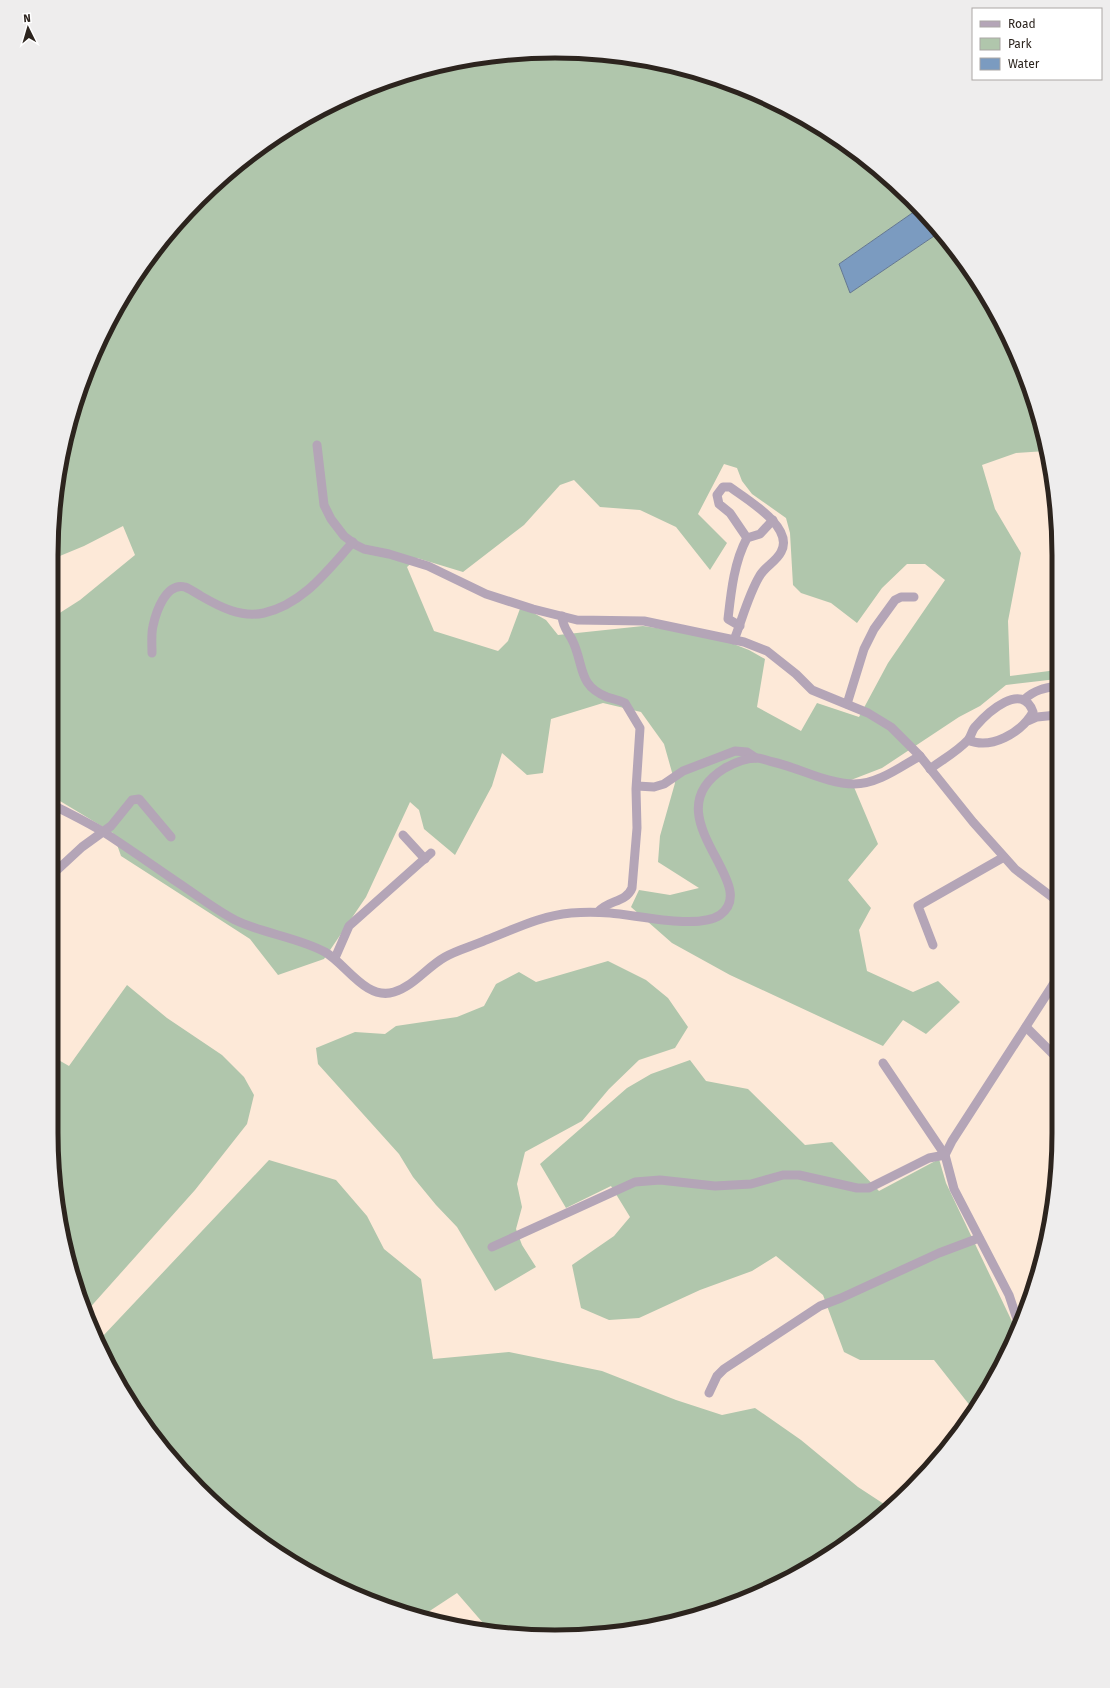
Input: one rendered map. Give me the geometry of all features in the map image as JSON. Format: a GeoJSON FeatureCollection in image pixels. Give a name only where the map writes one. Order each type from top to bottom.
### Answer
{"type":"FeatureCollection","features":[{"type":"Feature","properties":{"kind":"street"},"geometry":{"type":"LineString","coordinates":[[317,445],[324,505],[344,536],[364,549],[389,554],[428,566],[486,594],[577,620],[644,621],[734,640],[767,651],[796,674],[812,690],[868,713],[891,727],[920,756],[973,822],[1015,869],[1052,897]]}},
{"type":"Feature","properties":{"kind":"street"},"geometry":{"type":"LineString","coordinates":[[734,640],[764,567],[776,559],[782,551],[782,537],[773,520],[730,487],[723,487],[717,495],[719,504],[730,513],[747,538]]}},
{"type":"Feature","properties":{"kind":"street"},"geometry":{"type":"LineString","coordinates":[[740,626],[728,619],[730,598],[741,548],[747,538],[760,534],[773,520]]}},
{"type":"Feature","properties":{"kind":"street"},"geometry":{"type":"LineString","coordinates":[[152,653],[152,627],[157,612],[165,596],[174,588],[184,587],[232,611],[249,614],[264,613],[289,603],[303,595],[353,542]]}},
{"type":"Feature","properties":{"kind":"street"},"geometry":{"type":"LineString","coordinates":[[847,704],[864,649],[874,629],[895,600],[901,596],[914,597]]}},
{"type":"Feature","properties":{"kind":"street"},"geometry":{"type":"LineString","coordinates":[[562,616],[563,626],[574,643],[584,678],[591,689],[607,697],[625,703],[640,728],[637,786],[637,828],[632,888],[630,894],[602,907],[598,912]]}},
{"type":"Feature","properties":{"kind":"street"},"geometry":{"type":"LineString","coordinates":[[1025,699],[1030,694],[1052,687]]}},
{"type":"Feature","properties":{"kind":"street"},"geometry":{"type":"LineString","coordinates":[[930,769],[968,740],[974,727],[1002,704],[1017,697],[1025,699],[1030,704],[1033,712],[1028,721]]}},
{"type":"Feature","properties":{"kind":"street"},"geometry":{"type":"LineString","coordinates":[[968,740],[978,744],[1000,739],[1017,731],[1028,721],[1037,717],[1052,716]]}},
{"type":"Feature","properties":{"kind":"street"},"geometry":{"type":"LineString","coordinates":[[637,786],[654,787],[664,784],[683,771],[735,751],[747,752],[756,758],[780,763],[840,782],[855,784],[873,781],[920,756]]}},
{"type":"Feature","properties":{"kind":"street"},"geometry":{"type":"LineString","coordinates":[[58,808],[103,832],[233,918],[258,930],[310,945],[335,958],[363,984],[376,992],[392,993],[409,985],[444,957],[543,917],[572,913],[598,912],[678,921],[705,921],[717,917],[726,910],[731,895],[728,881],[705,838],[698,811],[700,794],[707,784],[724,769],[737,763],[756,758]]}},
{"type":"Feature","properties":{"kind":"street"},"geometry":{"type":"LineString","coordinates":[[58,869],[82,847],[111,826],[127,804],[132,800],[139,799],[166,828],[171,837]]}},
{"type":"Feature","properties":{"kind":"street"},"geometry":{"type":"LineString","coordinates":[[335,958],[348,926],[428,856],[403,835]]}},
{"type":"Feature","properties":{"kind":"street"},"geometry":{"type":"LineString","coordinates":[[933,945],[918,906],[1004,857]]}},
{"type":"Feature","properties":{"kind":"street"},"geometry":{"type":"LineString","coordinates":[[945,1155],[952,1141],[1052,986]]}},
{"type":"Feature","properties":{"kind":"street"},"geometry":{"type":"LineString","coordinates":[[1026,1028],[1052,1053]]}},
{"type":"Feature","properties":{"kind":"street"},"geometry":{"type":"LineString","coordinates":[[883,1063],[945,1155],[954,1190],[1009,1296],[1016,1317]]}},
{"type":"Feature","properties":{"kind":"street"},"geometry":{"type":"LineString","coordinates":[[492,1247],[635,1182],[660,1180],[715,1186],[752,1184],[783,1175],[799,1175],[857,1188],[869,1188],[929,1158],[945,1155]]}},
{"type":"Feature","properties":{"kind":"street"},"geometry":{"type":"LineString","coordinates":[[709,1393],[718,1376],[724,1369],[820,1306],[940,1253],[979,1238]]}},
{"type":"Feature","properties":{"kind":"green space"},"geometry":{"type":"Polygon","coordinates":[[[522,59],[588,59],[620,62],[652,68],[715,84],[775,109],[804,125],[858,161],[883,181],[914,212],[839,264],[850,293],[935,235],[968,279],[1001,335],[1026,395],[1041,451],[1016,453],[982,465],[995,509],[1021,553],[1008,621],[1010,676],[1052,671],[1052,680],[1006,685],[980,706],[959,717],[882,768],[851,780],[878,844],[848,880],[871,908],[859,930],[867,971],[913,992],[938,981],[960,1002],[926,1034],[903,1020],[883,1046],[730,975],[672,943],[631,907],[639,890],[670,895],[699,888],[658,862],[660,836],[675,783],[664,744],[641,712],[603,703],[551,719],[543,773],[527,775],[502,753],[492,786],[455,855],[424,829],[419,810],[410,802],[366,897],[324,959],[278,975],[250,939],[121,856],[113,833],[60,801],[58,802],[58,614],[80,600],[135,555],[123,526],[84,546],[58,557],[62,490],[75,426],[84,395],[109,335],[142,279],[181,227],[227,181],[279,142],[335,109],[395,84],[458,68],[490,62],[522,59]],[[724,464],[698,514],[727,543],[710,570],[676,527],[640,510],[600,507],[574,480],[560,485],[524,525],[463,572],[417,558],[407,567],[434,631],[498,651],[508,641],[521,606],[546,620],[558,635],[643,626],[713,636],[749,650],[765,659],[757,707],[801,731],[817,703],[859,717],[888,663],[945,580],[925,564],[907,564],[882,588],[857,623],[831,603],[801,593],[793,585],[790,533],[786,518],[752,494],[742,481],[737,468],[724,464]]]}},
{"type":"Feature","properties":{"kind":"green space"},"geometry":{"type":"Polygon","coordinates":[[[608,961],[646,980],[668,998],[688,1027],[675,1048],[639,1060],[609,1089],[582,1121],[525,1152],[517,1184],[522,1207],[516,1229],[522,1245],[536,1267],[495,1291],[457,1227],[436,1205],[413,1177],[399,1154],[318,1064],[316,1048],[355,1032],[385,1034],[396,1026],[457,1017],[484,1006],[496,984],[519,972],[536,982],[608,961]]]}},
{"type":"Feature","properties":{"kind":"green space"},"geometry":{"type":"Polygon","coordinates":[[[127,985],[167,1018],[222,1055],[244,1077],[254,1095],[247,1124],[195,1190],[90,1308],[75,1262],[68,1230],[62,1198],[59,1166],[58,1060],[69,1066],[127,985]]]}},
{"type":"Feature","properties":{"kind":"green space"},"geometry":{"type":"Polygon","coordinates":[[[690,1060],[706,1081],[748,1089],[805,1145],[832,1142],[879,1191],[939,1159],[946,1183],[1013,1324],[1001,1353],[970,1406],[934,1360],[860,1360],[844,1352],[823,1295],[776,1256],[752,1271],[700,1290],[639,1318],[609,1320],[581,1308],[572,1265],[614,1236],[630,1217],[611,1186],[566,1208],[540,1164],[627,1088],[651,1074],[690,1060]]]}},
{"type":"Feature","properties":{"kind":"green space"},"geometry":{"type":"Polygon","coordinates":[[[269,1160],[336,1180],[367,1216],[384,1249],[421,1279],[433,1359],[509,1352],[602,1371],[676,1400],[722,1415],[755,1408],[801,1440],[858,1487],[885,1505],[858,1527],[831,1546],[775,1579],[715,1604],[684,1613],[620,1626],[588,1629],[522,1629],[485,1625],[457,1593],[426,1613],[395,1604],[335,1579],[279,1546],[227,1507],[181,1461],[161,1436],[125,1382],[102,1337],[269,1160]]]}},
{"type":"Feature","properties":{"kind":"water"},"geometry":{"type":"Polygon","coordinates":[[[914,212],[935,235],[850,293],[839,264],[914,212]]]}}]}
